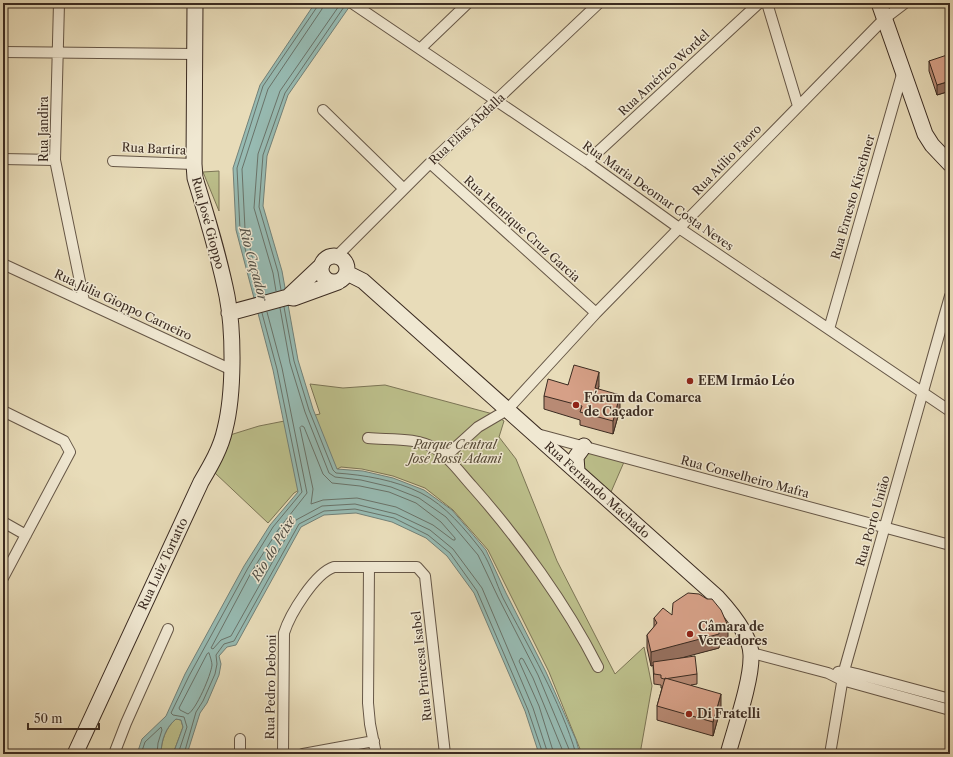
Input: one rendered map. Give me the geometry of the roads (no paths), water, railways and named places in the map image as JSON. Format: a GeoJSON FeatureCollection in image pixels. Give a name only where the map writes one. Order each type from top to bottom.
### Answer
{"type":"FeatureCollection","features":[{"type":"Feature","properties":{"kind":"main road","name":"Rua José Gioppo"},"geometry":{"type":"LineString","coordinates":[[195,3],[195,178],[220,261],[229,313],[232,370]]}},
{"type":"Feature","properties":{"kind":"main road"},"geometry":{"type":"LineString","coordinates":[[879,3],[925,134],[932,145],[950,164]]}},
{"type":"Feature","properties":{"kind":"main road"},"geometry":{"type":"LineString","coordinates":[[229,313],[253,308],[287,297],[329,257],[337,256],[344,261],[342,277]]}},
{"type":"Feature","properties":{"kind":"main road"},"geometry":{"type":"LineString","coordinates":[[322,265],[324,277],[330,282],[342,277]]}},
{"type":"Feature","properties":{"kind":"main road"},"geometry":{"type":"LineString","coordinates":[[287,297],[294,298],[342,277]]}},
{"type":"Feature","properties":{"kind":"main road","name":"Rua Fernando Machado"},"geometry":{"type":"LineString","coordinates":[[342,277],[363,281],[717,597],[735,617],[752,653]]}},
{"type":"Feature","properties":{"kind":"main road","name":"Rua Luiz Tortatto"},"geometry":{"type":"LineString","coordinates":[[75,754],[201,482],[218,451],[225,430],[232,370]]}},
{"type":"Feature","properties":{"kind":"main road"},"geometry":{"type":"LineString","coordinates":[[577,471],[576,457],[584,446]]}},
{"type":"Feature","properties":{"kind":"main road"},"geometry":{"type":"LineString","coordinates":[[728,754],[749,673],[752,653]]}},
{"type":"Feature","properties":{"kind":"street","name":"Rua Jandira"},"geometry":{"type":"LineString","coordinates":[[59,3],[55,160],[84,301]]}},
{"type":"Feature","properties":{"kind":"street"},"geometry":{"type":"LineString","coordinates":[[420,49],[468,3]]}},
{"type":"Feature","properties":{"kind":"street","name":"Rua Elias Abdalla"},"geometry":{"type":"LineString","coordinates":[[337,256],[430,163],[599,3]]}},
{"type":"Feature","properties":{"kind":"street","name":"Rua Américo Wordel"},"geometry":{"type":"LineString","coordinates":[[587,162],[759,3]]}},
{"type":"Feature","properties":{"kind":"street"},"geometry":{"type":"LineString","coordinates":[[767,3],[798,106]]}},
{"type":"Feature","properties":{"kind":"street","name":"Rua Atílio Faoro"},"geometry":{"type":"LineString","coordinates":[[445,457],[478,427],[507,410],[596,313],[798,106],[884,19],[905,3]]}},
{"type":"Feature","properties":{"kind":"street","name":"Rua Maria Deomar Costa Neves"},"geometry":{"type":"LineString","coordinates":[[353,4],[587,162],[679,228],[921,393],[950,411]]}},
{"type":"Feature","properties":{"kind":"street"},"geometry":{"type":"LineString","coordinates":[[3,52],[194,54]]}},
{"type":"Feature","properties":{"kind":"street","name":"Rua Ernesto Kirschner"},"geometry":{"type":"LineString","coordinates":[[829,329],[903,71]]}},
{"type":"Feature","properties":{"kind":"street"},"geometry":{"type":"LineString","coordinates":[[323,110],[404,189]]}},
{"type":"Feature","properties":{"kind":"street"},"geometry":{"type":"LineString","coordinates":[[3,159],[55,160]]}},
{"type":"Feature","properties":{"kind":"street","name":"Rua Bartira"},"geometry":{"type":"LineString","coordinates":[[113,160],[194,164]]}},
{"type":"Feature","properties":{"kind":"street","name":"Rua Henrique Cruz Garcia"},"geometry":{"type":"LineString","coordinates":[[430,163],[596,313]]}},
{"type":"Feature","properties":{"kind":"street","name":"Rua Júlia Gioppo Carneiro"},"geometry":{"type":"LineString","coordinates":[[3,264],[232,370]]}},
{"type":"Feature","properties":{"kind":"street","name":"Rua Porto União"},"geometry":{"type":"LineString","coordinates":[[830,754],[843,676],[885,529],[921,393],[950,296]]}},
{"type":"Feature","properties":{"kind":"street"},"geometry":{"type":"LineString","coordinates":[[3,411],[64,441],[70,452],[3,578]]}},
{"type":"Feature","properties":{"kind":"street","name":"Rua Conselheiro Mafra"},"geometry":{"type":"LineString","coordinates":[[533,433],[885,529],[950,545]]}},
{"type":"Feature","properties":{"kind":"street"},"geometry":{"type":"LineString","coordinates":[[368,438],[418,442],[436,449],[445,457],[480,495],[515,539],[566,610],[598,667]]}},
{"type":"Feature","properties":{"kind":"street"},"geometry":{"type":"LineString","coordinates":[[3,522],[26,535]]}},
{"type":"Feature","properties":{"kind":"street"},"geometry":{"type":"LineString","coordinates":[[369,567],[368,703],[376,754]]}},
{"type":"Feature","properties":{"kind":"street","name":"Rua Pedro Deboni"},"geometry":{"type":"LineString","coordinates":[[283,754],[284,632],[288,620],[319,576],[328,569],[334,568],[417,567],[425,576]]}},
{"type":"Feature","properties":{"kind":"street","name":"Rua Princesa Isabel"},"geometry":{"type":"LineString","coordinates":[[425,576],[445,754]]}},
{"type":"Feature","properties":{"kind":"street"},"geometry":{"type":"LineString","coordinates":[[114,754],[126,723],[168,630]]}},
{"type":"Feature","properties":{"kind":"street"},"geometry":{"type":"LineString","coordinates":[[752,653],[922,697],[950,710]]}},
{"type":"Feature","properties":{"kind":"street"},"geometry":{"type":"LineString","coordinates":[[922,697],[950,699]]}},
{"type":"Feature","properties":{"kind":"street"},"geometry":{"type":"LineString","coordinates":[[240,739],[240,754]]}},
{"type":"Feature","properties":{"kind":"street"},"geometry":{"type":"LineString","coordinates":[[303,754],[374,741]]}},
{"type":"Feature","properties":{"kind":"water"},"geometry":{"type":"Polygon","coordinates":[[[315,3],[352,3],[288,95],[267,156],[263,206],[282,271],[298,360],[313,409],[337,469],[363,471],[393,478],[424,490],[452,510],[486,550],[546,672],[576,740],[580,754],[539,754],[525,711],[474,593],[447,556],[426,538],[392,522],[356,513],[324,515],[301,527],[236,645],[227,647],[219,656],[221,664],[219,675],[207,703],[200,713],[187,754],[173,754],[183,727],[181,720],[176,719],[169,726],[165,734],[161,754],[137,754],[142,739],[166,716],[185,674],[244,566],[270,525],[298,492],[273,370],[236,230],[233,168],[260,85],[315,3]]]}},
{"type":"Feature","properties":{"kind":"place","name":"EEM Irmão Léo"},"geometry":{"type":"Point","coordinates":[690,381]}},
{"type":"Feature","properties":{"kind":"place","name":"Fórum da Comarca de Caçador"},"geometry":{"type":"Point","coordinates":[576,405]}},
{"type":"Feature","properties":{"kind":"place","name":"Câmara de Vereadores"},"geometry":{"type":"Point","coordinates":[690,634]}},
{"type":"Feature","properties":{"kind":"place","name":"Di Fratelli"},"geometry":{"type":"Point","coordinates":[689,714]}},
{"type":"Feature","properties":{"kind":"water label","name":"Rio Caçador"},"geometry":{"type":"Point","coordinates":[254,264]}},
{"type":"Feature","properties":{"kind":"water label","name":"Rio do Peixe"},"geometry":{"type":"Point","coordinates":[273,548]}},
{"type":"Feature","properties":{"kind":"park label","name":"Parque Central José Rossi Adami"},"geometry":{"type":"Point","coordinates":[455,452]}}]}
